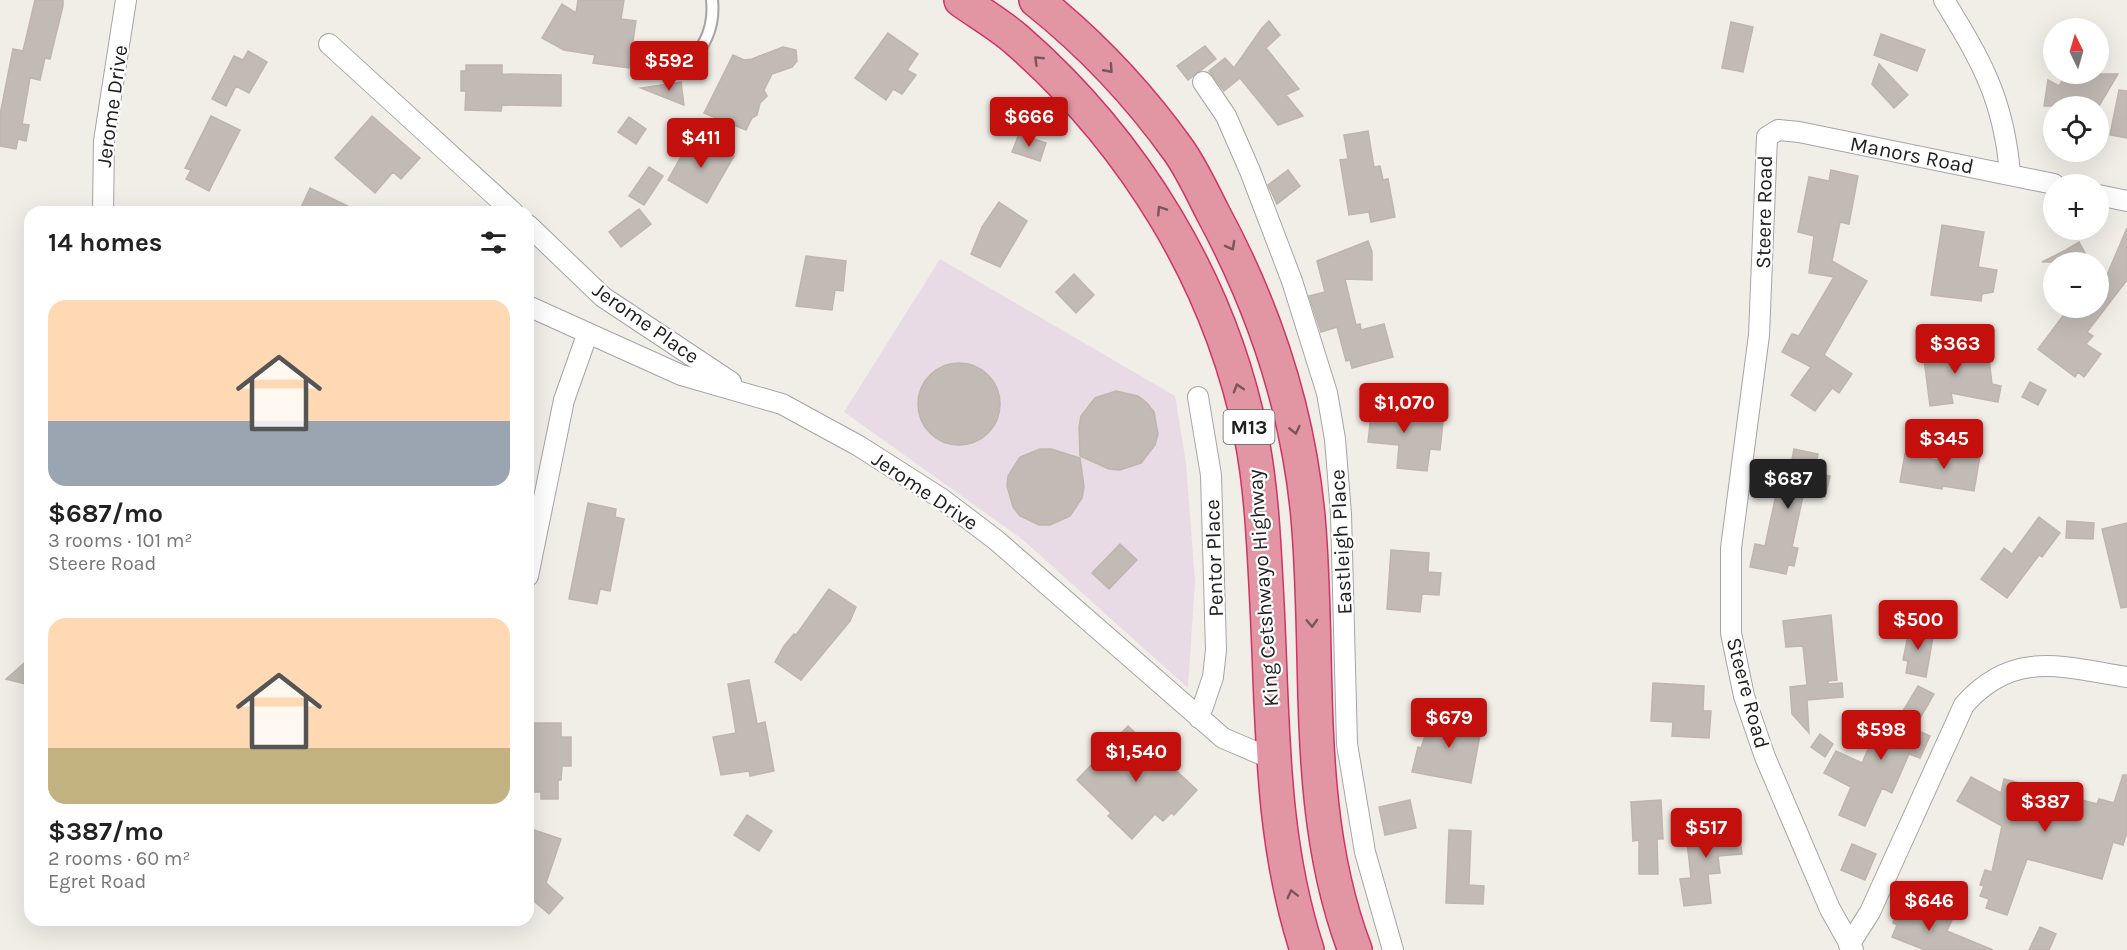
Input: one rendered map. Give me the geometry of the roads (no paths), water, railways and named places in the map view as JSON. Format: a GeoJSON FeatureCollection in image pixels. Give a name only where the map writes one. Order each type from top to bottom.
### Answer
{"type":"FeatureCollection","features":[{"type":"Feature","properties":{"kind":"highway","name":"King Cetshwayo Highway"},"geometry":{"type":"LineString","coordinates":[[961,0],[1015,38],[1073,93],[1100,125],[1168,220],[1214,311],[1245,411],[1257,470],[1267,607],[1272,759],[1285,865],[1307,950]]}},
{"type":"Feature","properties":{"kind":"highway","name":"King Cetshwayo Highway"},"geometry":{"type":"LineString","coordinates":[[1036,0],[1093,51],[1155,120],[1180,153],[1235,255],[1261,312],[1286,393],[1299,452],[1308,517],[1319,788],[1336,889],[1355,950]]}},
{"type":"Feature","properties":{"kind":"street","name":"Jerome Drive"},"geometry":{"type":"LineString","coordinates":[[103,206],[104,141],[126,0]]}},
{"type":"Feature","properties":{"kind":"street"},"geometry":{"type":"LineString","coordinates":[[1944,0],[1985,71],[1996,96],[2003,118],[2010,174]]}},
{"type":"Feature","properties":{"kind":"street"},"geometry":{"type":"LineString","coordinates":[[329,44],[506,206]]}},
{"type":"Feature","properties":{"kind":"street","name":"Eastleigh Place"},"geometry":{"type":"LineString","coordinates":[[1203,82],[1226,116],[1250,171],[1292,281],[1327,393],[1335,439],[1341,514],[1347,744],[1365,852],[1393,950]]}},
{"type":"Feature","properties":{"kind":"street","name":"Manors Road"},"geometry":{"type":"LineString","coordinates":[[1770,133],[1778,130],[1798,132],[2043,182]]}},
{"type":"Feature","properties":{"kind":"street","name":"Steere Road"},"geometry":{"type":"LineString","coordinates":[[1770,133],[1767,137],[1764,169],[1759,335],[1731,548],[1729,592],[1731,633],[1744,696],[1765,758],[1830,909],[1851,947]]}},
{"type":"Feature","properties":{"kind":"street"},"geometry":{"type":"LineString","coordinates":[[2109,197],[2127,201]]}},
{"type":"Feature","properties":{"kind":"street","name":"Jerome Place"},"geometry":{"type":"LineString","coordinates":[[534,231],[603,297],[743,391]]}},
{"type":"Feature","properties":{"kind":"street","name":"Jerome Drive"},"geometry":{"type":"LineString","coordinates":[[534,309],[587,335],[681,375],[782,404],[814,420],[942,499],[996,540],[1223,738],[1272,759]]}},
{"type":"Feature","properties":{"kind":"street"},"geometry":{"type":"LineString","coordinates":[[534,547],[564,400],[587,335]]}},
{"type":"Feature","properties":{"kind":"street","name":"Pentor Place"},"geometry":{"type":"LineString","coordinates":[[1198,397],[1211,475],[1216,638],[1213,677],[1199,718]]}},
{"type":"Feature","properties":{"kind":"street"},"geometry":{"type":"LineString","coordinates":[[1851,947],[1870,912],[1964,705],[1974,694],[2010,670],[2030,666],[2061,667],[2127,677]]}},
{"type":"Feature","properties":{"kind":"lane"},"geometry":{"type":"LineString","coordinates":[[684,67],[695,58],[708,35],[713,17],[712,0]]}}]}
